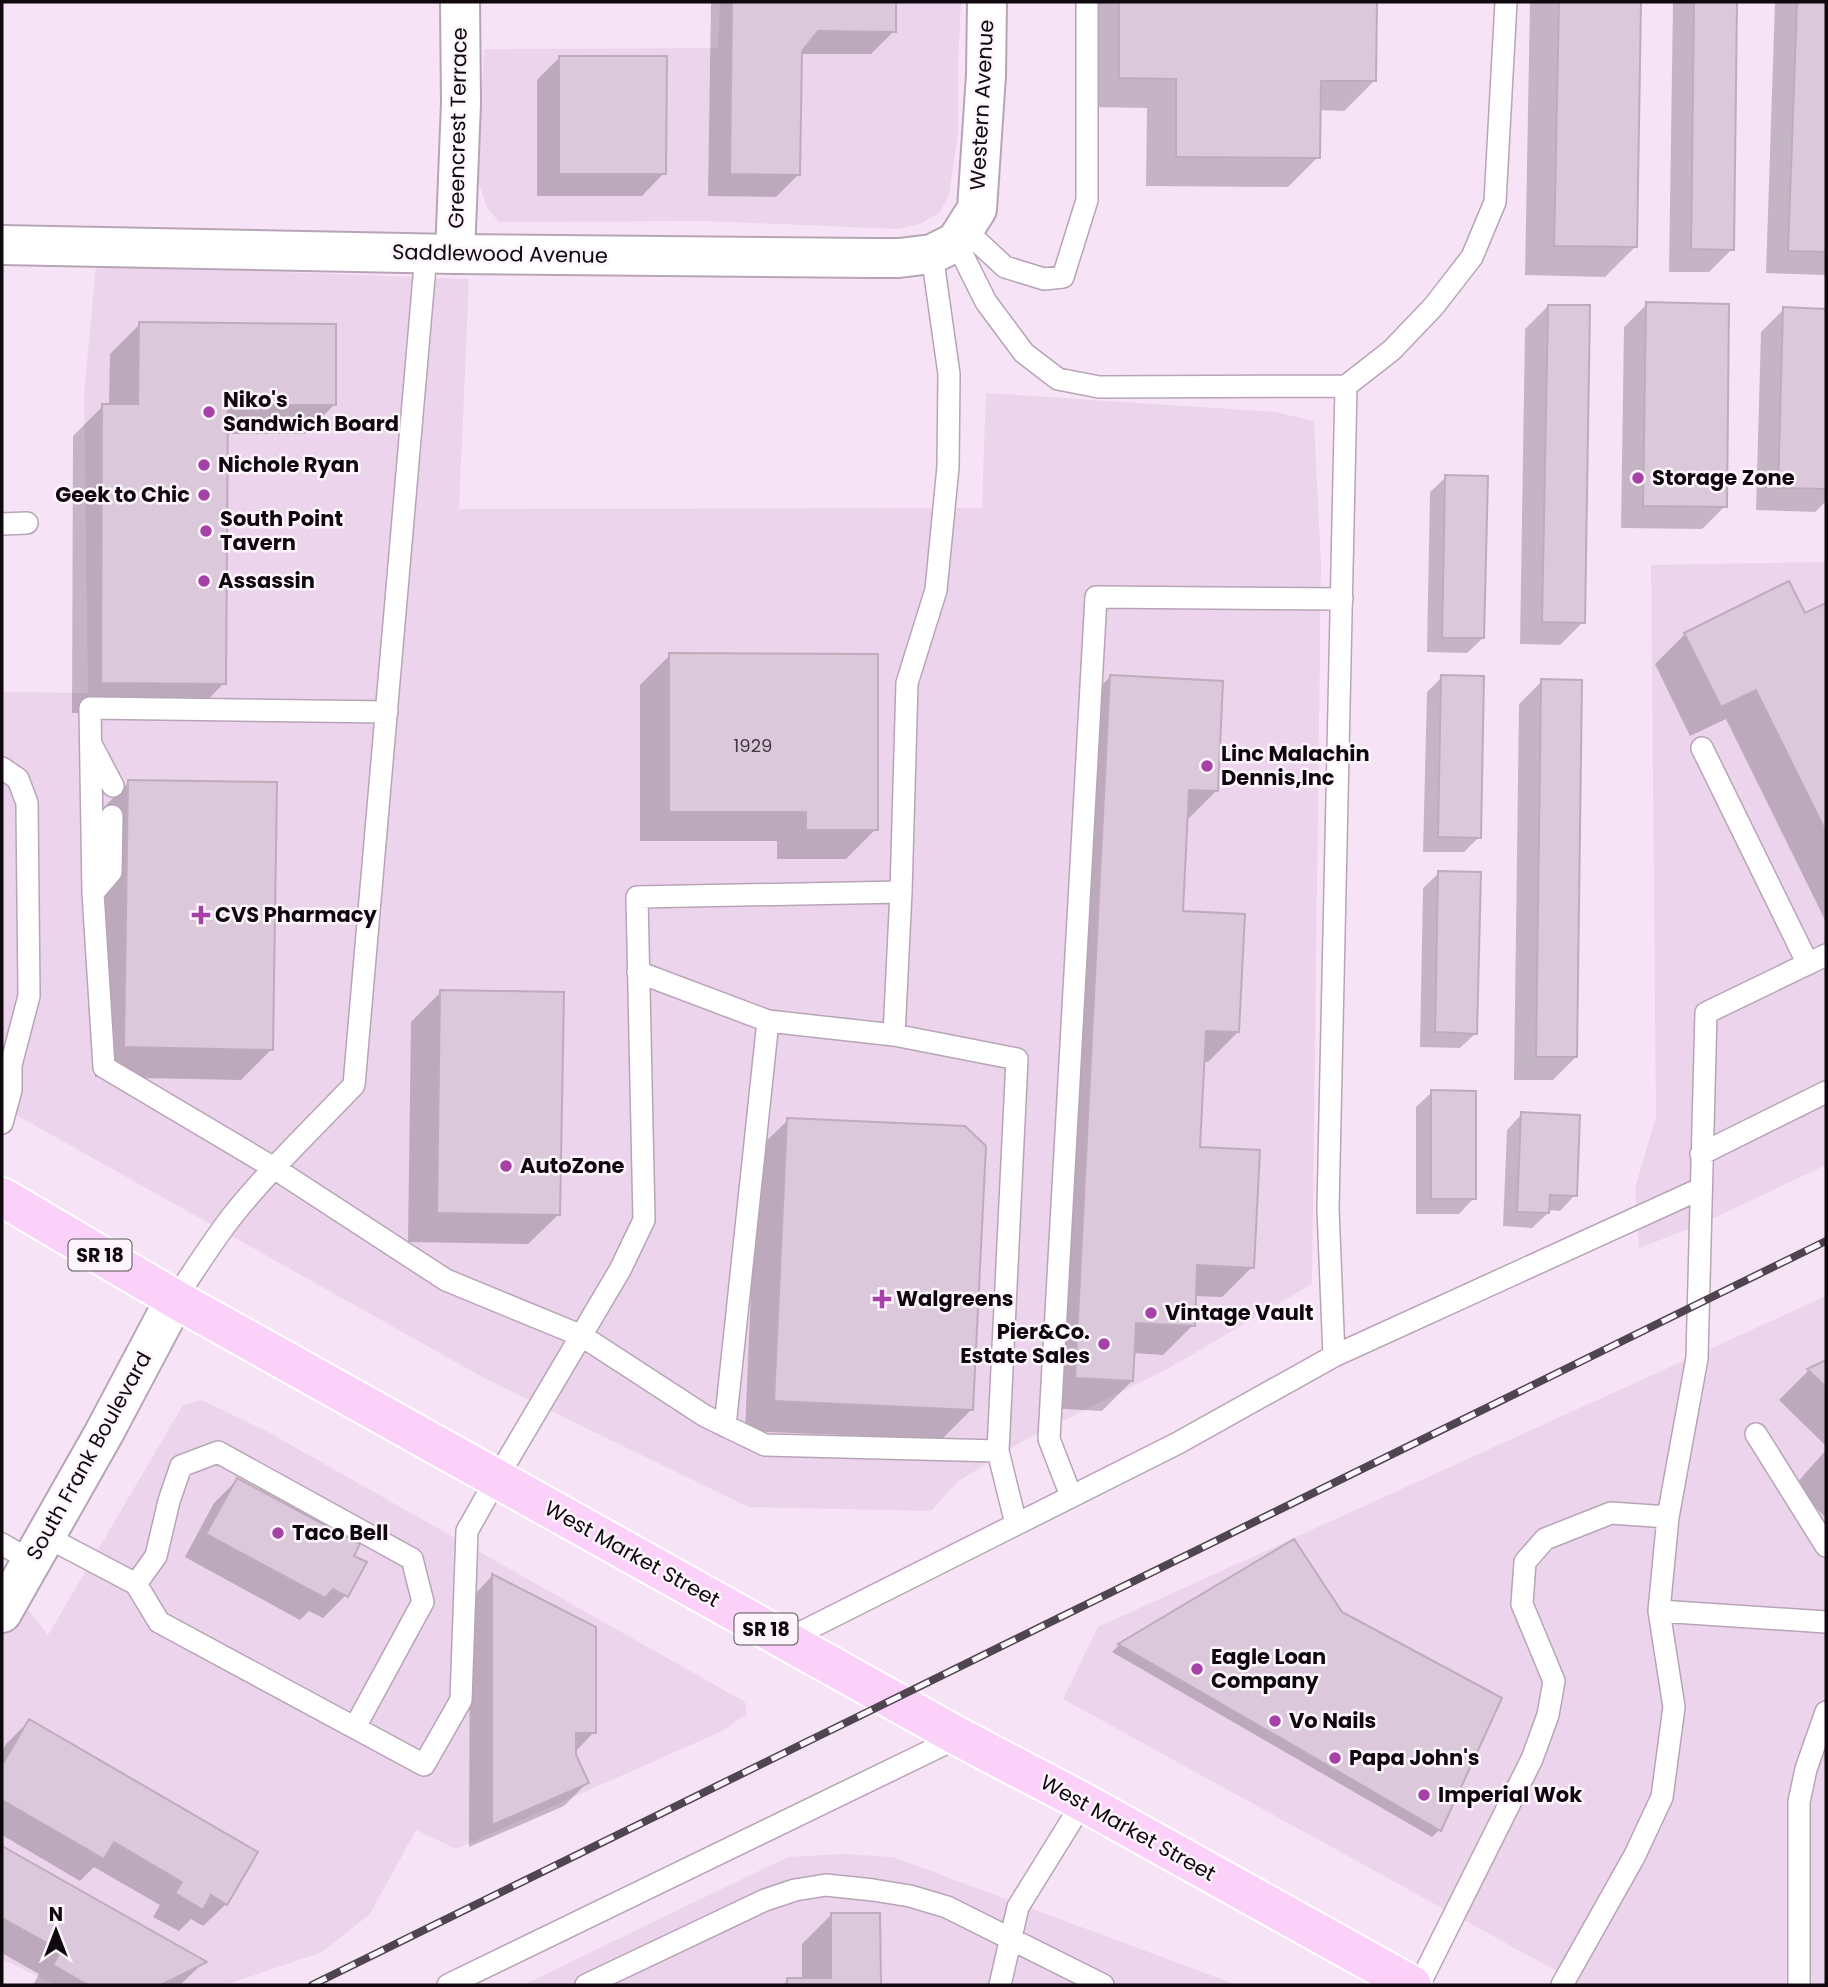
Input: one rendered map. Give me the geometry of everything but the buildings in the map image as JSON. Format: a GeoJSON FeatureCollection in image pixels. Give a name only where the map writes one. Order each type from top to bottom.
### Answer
{"type":"FeatureCollection","features":[{"type":"Feature","properties":{"kind":"main road","name":"West Market Street"},"geometry":{"type":"LineString","coordinates":[[2,1197],[175,1299],[959,1737],[1083,1802],[1412,1985]]}},
{"type":"Feature","properties":{"kind":"street","name":"Greencrest Terrace"},"geometry":{"type":"LineString","coordinates":[[440,254],[461,103],[460,2]]}},
{"type":"Feature","properties":{"kind":"street","name":"Western Avenue"},"geometry":{"type":"LineString","coordinates":[[957,234],[986,75],[987,2]]}},
{"type":"Feature","properties":{"kind":"street","name":"Saddlewood Avenue"},"geometry":{"type":"LineString","coordinates":[[2,245],[440,254],[899,258],[957,234]]}},
{"type":"Feature","properties":{"kind":"street","name":"South Frank Boulevard"},"geometry":{"type":"LineString","coordinates":[[2,1613],[26,1547],[104,1433],[175,1299]]}},
{"type":"Feature","properties":{"kind":"lane"},"geometry":{"type":"LineString","coordinates":[[957,234],[1005,267],[1044,279],[1063,277],[1087,200],[1087,2]]}},
{"type":"Feature","properties":{"kind":"lane"},"geometry":{"type":"LineString","coordinates":[[957,234],[986,302],[1024,353],[1058,379],[1099,387],[1346,386],[1392,350],[1434,306],[1472,257],[1477,246],[1495,202],[1506,2]]}},
{"type":"Feature","properties":{"kind":"lane"},"geometry":{"type":"LineString","coordinates":[[894,1035],[907,683],[936,590],[948,467],[949,374],[957,234]]}},
{"type":"Feature","properties":{"kind":"lane"},"geometry":{"type":"LineString","coordinates":[[175,1299],[234,1214],[354,1085],[387,712],[440,254]]}},
{"type":"Feature","properties":{"kind":"lane"},"geometry":{"type":"LineString","coordinates":[[1334,1356],[1328,1209],[1346,386]]}},
{"type":"Feature","properties":{"kind":"lane"},"geometry":{"type":"LineString","coordinates":[[2,524],[27,523]]}},
{"type":"Feature","properties":{"kind":"lane"},"geometry":{"type":"LineString","coordinates":[[1071,1496],[1049,1439],[1096,597],[1342,599]]}},
{"type":"Feature","properties":{"kind":"lane"},"geometry":{"type":"LineString","coordinates":[[387,712],[90,708],[93,893],[104,1067],[274,1168],[446,1280],[582,1336],[705,1416],[765,1445],[998,1451]]}},
{"type":"Feature","properties":{"kind":"lane"},"geometry":{"type":"LineString","coordinates":[[89,741],[113,786]]}},
{"type":"Feature","properties":{"kind":"lane"},"geometry":{"type":"LineString","coordinates":[[1562,1985],[1635,1855],[1662,1797],[1674,1707],[1659,1611],[1668,1517],[1697,1358],[1706,1013],[1817,959],[1702,748]]}},
{"type":"Feature","properties":{"kind":"lane"},"geometry":{"type":"LineString","coordinates":[[2,768],[18,779],[27,803],[29,996],[7,1063],[11,1090],[2,1123]]}},
{"type":"Feature","properties":{"kind":"lane"},"geometry":{"type":"LineString","coordinates":[[93,893],[111,872],[112,816]]}},
{"type":"Feature","properties":{"kind":"lane"},"geometry":{"type":"LineString","coordinates":[[26,1547],[136,1584],[159,1622],[424,1765],[461,1700],[467,1531],[620,1270],[643,1220],[636,897],[901,892]]}},
{"type":"Feature","properties":{"kind":"lane"},"geometry":{"type":"LineString","coordinates":[[638,972],[768,1021],[894,1035],[1017,1059],[998,1451],[1016,1524]]}},
{"type":"Feature","properties":{"kind":"lane"},"geometry":{"type":"LineString","coordinates":[[725,1426],[768,1021]]}},
{"type":"Feature","properties":{"kind":"lane"},"geometry":{"type":"LineString","coordinates":[[1701,1154],[1826,1092]]}},
{"type":"Feature","properties":{"kind":"lane"},"geometry":{"type":"LineString","coordinates":[[786,1640],[1178,1443],[1334,1356],[1700,1189]]}},
{"type":"Feature","properties":{"kind":"lane"},"geometry":{"type":"LineString","coordinates":[[1756,1434],[1826,1546]]}},
{"type":"Feature","properties":{"kind":"lane"},"geometry":{"type":"LineString","coordinates":[[136,1584],[156,1556],[169,1501],[181,1466],[218,1452],[412,1559],[424,1602],[355,1727]]}},
{"type":"Feature","properties":{"kind":"lane"},"geometry":{"type":"LineString","coordinates":[[1419,1985],[1532,1759],[1548,1715],[1554,1681],[1522,1604],[1525,1562],[1545,1539],[1611,1513],[1668,1517]]}},
{"type":"Feature","properties":{"kind":"lane"},"geometry":{"type":"LineString","coordinates":[[1659,1611],[1826,1622]]}},
{"type":"Feature","properties":{"kind":"lane"},"geometry":{"type":"LineString","coordinates":[[1799,1985],[1798,1802],[1806,1769],[1826,1712]]}},
{"type":"Feature","properties":{"kind":"lane"},"geometry":{"type":"LineString","coordinates":[[448,1985],[959,1737]]}},
{"type":"Feature","properties":{"kind":"lane"},"geometry":{"type":"LineString","coordinates":[[1000,1985],[1018,1907],[1083,1802]]}},
{"type":"Feature","properties":{"kind":"lane"},"geometry":{"type":"LineString","coordinates":[[586,1985],[765,1900],[826,1885],[910,1896],[947,1907],[1103,1985]]}},
{"type":"Feature","properties":{"kind":"shaded area"},"geometry":{"type":"Polygon","coordinates":[[[720,2],[961,2],[958,134],[949,195],[940,212],[920,224],[899,229],[705,221],[499,222],[487,208],[477,178],[484,49],[718,48],[720,2]]]}},
{"type":"Feature","properties":{"kind":"shaded area"},"geometry":{"type":"Polygon","coordinates":[[[96,265],[469,279],[459,509],[982,508],[986,393],[1275,412],[1314,421],[1321,564],[1312,1284],[1169,1368],[1025,1440],[957,1482],[931,1511],[748,1507],[486,1379],[2,1107],[2,692],[88,693],[84,395],[96,265]]]}},
{"type":"Feature","properties":{"kind":"shaded area"},"geometry":{"type":"Polygon","coordinates":[[[1826,562],[1826,1165],[1699,1225],[1639,1248],[1635,1188],[1656,1117],[1651,565],[1826,562]]]}},
{"type":"Feature","properties":{"kind":"shaded area"},"geometry":{"type":"Polygon","coordinates":[[[1826,1296],[1826,1985],[1582,1985],[1063,1699],[1098,1627],[1826,1296]]]}},
{"type":"Feature","properties":{"kind":"shaded area"},"geometry":{"type":"Polygon","coordinates":[[[202,1400],[266,1431],[745,1702],[747,1714],[722,1731],[456,1849],[416,1830],[370,1914],[322,1952],[225,1985],[56,1985],[2,1959],[2,1577],[48,1635],[183,1405],[202,1400]]]}},
{"type":"Feature","properties":{"kind":"shaded area"},"geometry":{"type":"Polygon","coordinates":[[[842,1854],[893,1857],[1237,1985],[523,1985],[788,1857],[842,1854]]]}},
{"type":"Feature","properties":{"kind":"railway"},"geometry":{"type":"LineString","coordinates":[[312,1985],[1826,1241]]}},
{"type":"Feature","properties":{"kind":"place","name":"Niko's Sandwich Board"},"geometry":{"type":"Point","coordinates":[209,412]}},
{"type":"Feature","properties":{"kind":"place","name":"Nichole Ryan"},"geometry":{"type":"Point","coordinates":[204,465]}},
{"type":"Feature","properties":{"kind":"place","name":"Storage Zone"},"geometry":{"type":"Point","coordinates":[1638,478]}},
{"type":"Feature","properties":{"kind":"place","name":"Geek to Chic"},"geometry":{"type":"Point","coordinates":[204,495]}},
{"type":"Feature","properties":{"kind":"place","name":"South Point Tavern"},"geometry":{"type":"Point","coordinates":[206,531]}},
{"type":"Feature","properties":{"kind":"place","name":"Assassin"},"geometry":{"type":"Point","coordinates":[204,581]}},
{"type":"Feature","properties":{"kind":"place","name":"Linc Malachin Dennis,Inc"},"geometry":{"type":"Point","coordinates":[1207,766]}},
{"type":"Feature","properties":{"kind":"place","name":"CVS Pharmacy"},"geometry":{"type":"Point","coordinates":[201,915]}},
{"type":"Feature","properties":{"kind":"place","name":"AutoZone"},"geometry":{"type":"Point","coordinates":[506,1166]}},
{"type":"Feature","properties":{"kind":"place","name":"Walgreens"},"geometry":{"type":"Point","coordinates":[882,1299]}},
{"type":"Feature","properties":{"kind":"place","name":"Vintage Vault"},"geometry":{"type":"Point","coordinates":[1151,1313]}},
{"type":"Feature","properties":{"kind":"place","name":"Pier&Co. Estate Sales"},"geometry":{"type":"Point","coordinates":[1104,1344]}},
{"type":"Feature","properties":{"kind":"place","name":"Taco Bell"},"geometry":{"type":"Point","coordinates":[278,1533]}},
{"type":"Feature","properties":{"kind":"place","name":"Eagle Loan Company"},"geometry":{"type":"Point","coordinates":[1197,1669]}},
{"type":"Feature","properties":{"kind":"place","name":"Vo Nails"},"geometry":{"type":"Point","coordinates":[1275,1721]}},
{"type":"Feature","properties":{"kind":"place","name":"Papa John's"},"geometry":{"type":"Point","coordinates":[1335,1758]}},
{"type":"Feature","properties":{"kind":"place","name":"Imperial Wok"},"geometry":{"type":"Point","coordinates":[1424,1795]}}]}
